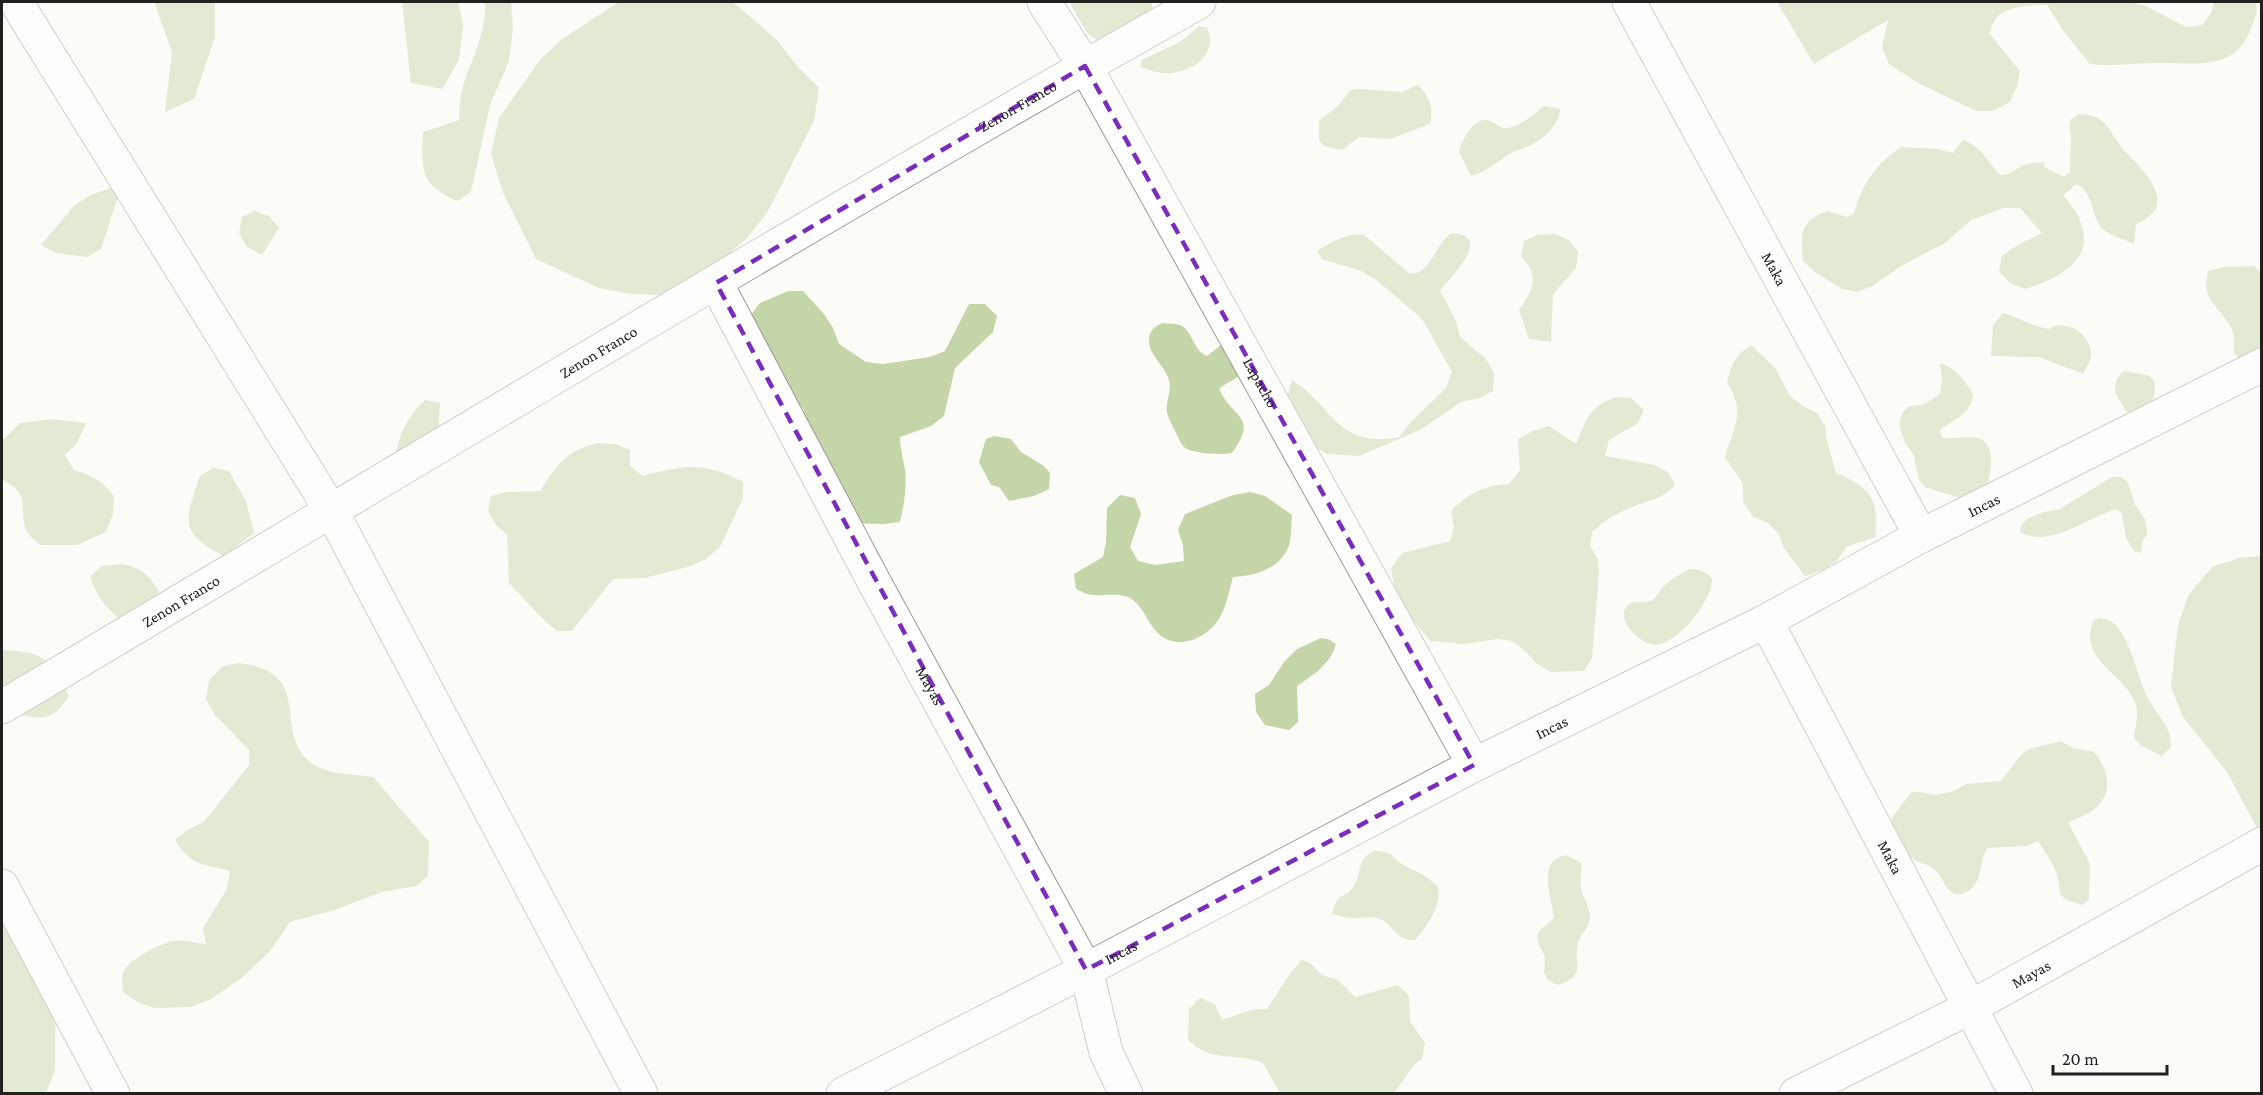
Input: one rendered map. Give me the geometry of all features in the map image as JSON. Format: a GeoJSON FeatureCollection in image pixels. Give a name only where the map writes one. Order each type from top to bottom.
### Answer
{"type":"FeatureCollection","features":[{"type":"Feature","properties":{"kind":"street"},"geometry":{"type":"LineString","coordinates":[[16,2],[332,512],[641,1094]]}},
{"type":"Feature","properties":{"kind":"street","name":"Lapacho"},"geometry":{"type":"LineString","coordinates":[[1044,2],[1085,66],[1474,765]]}},
{"type":"Feature","properties":{"kind":"street","name":"Zenon Franco"},"geometry":{"type":"LineString","coordinates":[[2,707],[716,283],[1085,66],[1199,2]]}},
{"type":"Feature","properties":{"kind":"street","name":"Maka"},"geometry":{"type":"LineString","coordinates":[[1629,2],[1921,536]]}},
{"type":"Feature","properties":{"kind":"street","name":"Mayas"},"geometry":{"type":"LineString","coordinates":[[716,283],[873,580],[1086,970],[1106,1052],[1126,1094]]}},
{"type":"Feature","properties":{"kind":"street","name":"Incas"},"geometry":{"type":"LineString","coordinates":[[843,1094],[1086,970],[1474,765],[1766,621],[1921,536],[2262,364]]}},
{"type":"Feature","properties":{"kind":"street","name":"Maka"},"geometry":{"type":"LineString","coordinates":[[1766,621],[2016,1094]]}},
{"type":"Feature","properties":{"kind":"street","name":"Mayas"},"geometry":{"type":"LineString","coordinates":[[1796,1094],[1971,1006],[2262,844]]}},
{"type":"Feature","properties":{"kind":"street"},"geometry":{"type":"LineString","coordinates":[[2,885],[113,1094]]}},
{"type":"Feature","properties":{"kind":"highlighted area"},"geometry":{"type":"Polygon","coordinates":[[[1085,66],[1474,765],[1086,970],[716,283],[1085,66]]]}},
{"type":"Feature","properties":{"kind":"green space"},"geometry":{"type":"Polygon","coordinates":[[[154,2],[215,2],[215,37],[194,99],[165,112],[172,52],[154,2]]]}},
{"type":"Feature","properties":{"kind":"green space"},"geometry":{"type":"Polygon","coordinates":[[[402,2],[458,2],[463,25],[459,60],[442,89],[411,83],[402,2]]]}},
{"type":"Feature","properties":{"kind":"green space"},"geometry":{"type":"Polygon","coordinates":[[[485,2],[511,2],[513,29],[509,61],[490,105],[471,192],[457,201],[436,188],[425,174],[423,132],[459,120],[464,83],[482,33],[485,2]]]}},
{"type":"Feature","properties":{"kind":"green space"},"geometry":{"type":"Polygon","coordinates":[[[619,2],[733,2],[778,41],[797,66],[819,88],[814,121],[768,211],[748,237],[697,283],[666,295],[631,294],[599,288],[536,259],[503,193],[491,154],[499,118],[540,60],[562,39],[619,2]]]}},
{"type":"Feature","properties":{"kind":"green space"},"geometry":{"type":"Polygon","coordinates":[[[1071,2],[1152,2],[1153,20],[1102,43],[1088,34],[1071,6],[1071,2]]]}},
{"type":"Feature","properties":{"kind":"green space"},"geometry":{"type":"Polygon","coordinates":[[[1777,2],[2128,2],[2144,5],[2186,27],[2202,25],[2211,13],[2214,2],[2256,2],[2257,9],[2244,42],[2224,59],[2198,63],[2107,65],[2090,64],[2064,32],[2047,5],[2009,10],[1997,17],[1989,33],[2020,71],[2017,86],[2010,102],[1993,111],[1976,111],[1918,83],[1889,64],[1882,48],[1888,20],[1814,64],[1777,2]]]}},
{"type":"Feature","properties":{"kind":"green space"},"geometry":{"type":"Polygon","coordinates":[[[1199,26],[1207,28],[1210,38],[1209,47],[1199,62],[1173,73],[1157,72],[1140,67],[1142,60],[1180,42],[1199,26]]]}},
{"type":"Feature","properties":{"kind":"green space"},"geometry":{"type":"Polygon","coordinates":[[[1418,85],[1430,103],[1432,113],[1430,124],[1390,139],[1359,137],[1342,150],[1324,146],[1319,140],[1319,121],[1340,104],[1350,90],[1402,92],[1418,85]]]}},
{"type":"Feature","properties":{"kind":"green space"},"geometry":{"type":"Polygon","coordinates":[[[1544,106],[1560,109],[1556,122],[1548,133],[1536,142],[1471,176],[1459,151],[1466,135],[1474,125],[1484,120],[1502,128],[1512,127],[1527,120],[1544,106]]]}},
{"type":"Feature","properties":{"kind":"green space"},"geometry":{"type":"Polygon","coordinates":[[[2079,114],[2089,115],[2102,121],[2154,188],[2157,198],[2156,207],[2149,216],[2136,224],[2134,244],[2103,229],[2096,218],[2090,199],[2083,188],[2077,184],[2063,195],[2076,212],[2083,228],[2084,242],[2080,254],[2072,265],[2059,274],[2025,289],[2010,283],[1999,271],[2002,256],[2042,233],[2020,208],[2004,208],[1971,220],[1945,243],[1901,266],[1872,286],[1857,292],[1842,289],[1815,272],[1803,261],[1802,236],[1807,224],[1827,211],[1847,217],[1854,213],[1861,193],[1871,176],[1884,160],[1901,147],[1937,149],[1953,153],[1963,140],[1974,145],[2000,175],[2010,173],[2024,165],[2045,162],[2044,167],[2064,177],[2070,172],[2071,134],[2069,126],[2071,119],[2079,114]]]}},
{"type":"Feature","properties":{"kind":"green space"},"geometry":{"type":"Polygon","coordinates":[[[122,184],[101,249],[87,257],[56,253],[41,245],[74,206],[90,195],[122,184]]]}},
{"type":"Feature","properties":{"kind":"green space"},"geometry":{"type":"Polygon","coordinates":[[[255,211],[269,216],[279,228],[262,255],[247,247],[239,233],[242,217],[255,211]]]}},
{"type":"Feature","properties":{"kind":"green space"},"geometry":{"type":"Polygon","coordinates":[[[1452,233],[1464,236],[1469,241],[1470,249],[1460,267],[1440,290],[1456,321],[1460,337],[1486,359],[1494,373],[1493,391],[1479,398],[1461,402],[1420,430],[1359,456],[1327,454],[1299,437],[1287,396],[1292,380],[1349,432],[1362,437],[1378,439],[1399,437],[1446,388],[1452,372],[1419,316],[1375,279],[1361,271],[1322,259],[1317,251],[1345,236],[1364,235],[1410,274],[1423,269],[1452,233]]]}},
{"type":"Feature","properties":{"kind":"green space"},"geometry":{"type":"Polygon","coordinates":[[[1554,234],[1569,240],[1578,252],[1576,268],[1553,294],[1551,342],[1529,339],[1519,310],[1533,283],[1531,270],[1521,256],[1524,241],[1538,235],[1554,234]]]}},
{"type":"Feature","properties":{"kind":"green space"},"geometry":{"type":"Polygon","coordinates":[[[2254,266],[2261,273],[2261,352],[2240,359],[2234,353],[2232,330],[2209,297],[2206,282],[2208,271],[2223,267],[2254,266]]]}},
{"type":"Feature","properties":{"kind":"green space"},"geometry":{"type":"Polygon","coordinates":[[[788,291],[803,291],[824,314],[839,344],[866,362],[883,364],[930,357],[945,351],[969,304],[985,304],[997,316],[993,332],[955,368],[944,416],[931,426],[900,437],[906,482],[900,522],[846,523],[803,444],[804,410],[754,346],[750,316],[760,303],[788,291]]]}},
{"type":"Feature","properties":{"kind":"green space"},"geometry":{"type":"Polygon","coordinates":[[[2003,313],[2043,328],[2049,329],[2062,325],[2081,333],[2091,352],[2090,361],[2083,374],[2039,357],[1991,356],[1993,325],[2003,313]]]}},
{"type":"Feature","properties":{"kind":"green space"},"geometry":{"type":"Polygon","coordinates":[[[1162,323],[1182,326],[1199,350],[1207,356],[1221,345],[1229,346],[1240,375],[1219,389],[1244,425],[1240,441],[1232,453],[1199,452],[1187,449],[1180,442],[1167,412],[1169,380],[1149,345],[1151,331],[1162,323]]]}},
{"type":"Feature","properties":{"kind":"green space"},"geometry":{"type":"Polygon","coordinates":[[[1751,345],[1775,368],[1790,396],[1817,413],[1825,426],[1836,473],[1865,489],[1874,504],[1875,537],[1846,547],[1837,561],[1823,570],[1805,576],[1784,548],[1779,534],[1768,523],[1753,517],[1743,502],[1743,484],[1725,457],[1735,428],[1737,411],[1733,393],[1727,382],[1735,360],[1751,345]]]}},
{"type":"Feature","properties":{"kind":"green space"},"geometry":{"type":"Polygon","coordinates":[[[1940,363],[1955,371],[1973,394],[1966,411],[1940,430],[1942,438],[1981,439],[1990,450],[1991,466],[1986,490],[1964,499],[1925,487],[1919,480],[1914,456],[1900,428],[1903,412],[1908,407],[1924,404],[1940,394],[1942,378],[1940,363]]]}},
{"type":"Feature","properties":{"kind":"green space"},"geometry":{"type":"Polygon","coordinates":[[[2124,371],[2147,375],[2154,380],[2153,399],[2141,410],[2127,412],[2120,402],[2115,386],[2124,371]]]}},
{"type":"Feature","properties":{"kind":"green space"},"geometry":{"type":"Polygon","coordinates":[[[1616,397],[1631,398],[1644,410],[1638,423],[1609,440],[1605,456],[1654,465],[1668,472],[1675,485],[1660,496],[1616,514],[1592,532],[1590,546],[1598,559],[1599,573],[1592,658],[1584,671],[1551,672],[1537,664],[1513,641],[1498,639],[1463,644],[1431,641],[1404,608],[1396,590],[1391,568],[1402,553],[1450,541],[1454,527],[1451,511],[1457,505],[1477,491],[1509,484],[1520,470],[1518,439],[1549,426],[1576,444],[1586,421],[1594,410],[1616,397]]]}},
{"type":"Feature","properties":{"kind":"green space"},"geometry":{"type":"Polygon","coordinates":[[[425,400],[440,403],[437,449],[395,462],[404,428],[413,413],[425,400]]]}},
{"type":"Feature","properties":{"kind":"green space"},"geometry":{"type":"Polygon","coordinates":[[[52,419],[86,423],[77,443],[65,455],[74,470],[96,479],[114,496],[113,514],[106,532],[77,545],[41,545],[33,539],[24,523],[22,497],[2,479],[2,441],[20,423],[52,419]]]}},
{"type":"Feature","properties":{"kind":"green space"},"geometry":{"type":"Polygon","coordinates":[[[994,436],[1011,439],[1021,452],[1044,466],[1050,473],[1049,489],[1034,496],[1009,501],[999,487],[991,485],[979,462],[986,439],[994,436]]]}},
{"type":"Feature","properties":{"kind":"green space"},"geometry":{"type":"Polygon","coordinates":[[[598,443],[615,444],[630,450],[630,466],[643,476],[670,469],[694,467],[729,475],[743,482],[743,498],[720,547],[706,559],[691,566],[645,578],[613,579],[572,631],[557,631],[509,583],[507,535],[496,525],[488,511],[491,496],[507,492],[540,491],[563,460],[577,450],[598,443]]]}},
{"type":"Feature","properties":{"kind":"green space"},"geometry":{"type":"Polygon","coordinates":[[[213,468],[229,471],[246,501],[254,533],[224,556],[199,540],[189,524],[191,504],[200,476],[213,468]]]}},
{"type":"Feature","properties":{"kind":"green space"},"geometry":{"type":"Polygon","coordinates":[[[2112,477],[2120,477],[2127,481],[2135,505],[2145,519],[2147,535],[2142,542],[2141,553],[2134,551],[2126,538],[2122,514],[2117,509],[2056,534],[2043,537],[2020,532],[2022,524],[2027,519],[2060,509],[2112,477]]]}},
{"type":"Feature","properties":{"kind":"green space"},"geometry":{"type":"Polygon","coordinates":[[[1250,492],[1265,496],[1292,515],[1289,544],[1284,555],[1272,566],[1257,573],[1233,577],[1220,617],[1207,632],[1199,637],[1190,641],[1171,641],[1155,630],[1139,606],[1130,598],[1118,595],[1091,595],[1076,589],[1074,574],[1103,557],[1107,508],[1120,495],[1135,498],[1141,514],[1130,547],[1138,561],[1155,565],[1184,561],[1183,545],[1178,530],[1185,514],[1233,495],[1250,492]]]}},
{"type":"Feature","properties":{"kind":"green space"},"geometry":{"type":"Polygon","coordinates":[[[2261,556],[2261,841],[2257,828],[2227,772],[2183,717],[2171,687],[2178,625],[2189,594],[2212,567],[2239,558],[2261,556]]]}},
{"type":"Feature","properties":{"kind":"green space"},"geometry":{"type":"Polygon","coordinates":[[[123,564],[144,573],[159,591],[145,632],[126,623],[110,611],[98,595],[90,576],[102,566],[123,564]]]}},
{"type":"Feature","properties":{"kind":"green space"},"geometry":{"type":"Polygon","coordinates":[[[1690,569],[1702,571],[1712,579],[1706,599],[1690,622],[1670,640],[1660,644],[1650,644],[1634,634],[1624,616],[1624,610],[1628,605],[1651,601],[1666,584],[1690,569]]]}},
{"type":"Feature","properties":{"kind":"green space"},"geometry":{"type":"Polygon","coordinates":[[[2099,618],[2112,622],[2122,634],[2145,692],[2167,728],[2171,747],[2162,756],[2140,745],[2134,738],[2137,709],[2131,694],[2106,667],[2092,647],[2090,635],[2093,621],[2099,618]]]}},
{"type":"Feature","properties":{"kind":"green space"},"geometry":{"type":"Polygon","coordinates":[[[1321,638],[1336,644],[1325,664],[1297,686],[1298,722],[1289,730],[1265,725],[1256,712],[1255,694],[1269,685],[1284,662],[1297,649],[1321,638]]]}},
{"type":"Feature","properties":{"kind":"green space"},"geometry":{"type":"Polygon","coordinates":[[[2,650],[28,653],[37,656],[51,666],[69,696],[61,707],[46,717],[2,718],[2,650]]]}},
{"type":"Feature","properties":{"kind":"green space"},"geometry":{"type":"Polygon","coordinates":[[[238,663],[262,668],[277,677],[285,690],[299,749],[310,762],[332,772],[373,777],[429,842],[428,876],[416,886],[382,892],[331,911],[290,922],[270,951],[244,976],[211,999],[191,1007],[155,1008],[139,1003],[123,992],[122,977],[126,968],[145,953],[168,942],[181,940],[206,944],[203,928],[227,889],[230,871],[198,863],[186,855],[175,840],[187,830],[204,822],[249,765],[249,750],[215,715],[206,699],[209,680],[222,667],[238,663]]]}},
{"type":"Feature","properties":{"kind":"green space"},"geometry":{"type":"Polygon","coordinates":[[[2062,741],[2073,748],[2093,751],[2106,774],[2105,795],[2100,803],[2092,811],[2068,822],[2090,864],[2089,899],[2082,905],[2066,900],[2060,894],[2056,872],[2038,841],[2026,846],[1987,848],[1976,883],[1966,892],[1955,894],[1933,869],[1911,858],[1892,841],[1889,826],[1892,818],[1912,792],[1935,795],[1951,792],[1967,784],[2001,781],[2022,754],[2029,749],[2062,741]]]}},
{"type":"Feature","properties":{"kind":"green space"},"geometry":{"type":"Polygon","coordinates":[[[1375,851],[1389,854],[1405,866],[1425,876],[1438,887],[1436,908],[1429,922],[1415,940],[1403,938],[1377,918],[1349,918],[1332,914],[1339,898],[1354,886],[1365,857],[1375,851]]]}},
{"type":"Feature","properties":{"kind":"green space"},"geometry":{"type":"Polygon","coordinates":[[[1566,855],[1582,863],[1581,887],[1590,919],[1577,947],[1576,972],[1567,982],[1557,985],[1548,980],[1544,973],[1545,957],[1537,936],[1541,929],[1554,918],[1548,872],[1551,864],[1566,855]]]}},
{"type":"Feature","properties":{"kind":"green space"},"geometry":{"type":"Polygon","coordinates":[[[2,877],[56,967],[55,1070],[46,1093],[2,1093],[2,877]]]}},
{"type":"Feature","properties":{"kind":"green space"},"geometry":{"type":"Polygon","coordinates":[[[1302,960],[1310,963],[1322,975],[1338,980],[1355,997],[1398,985],[1409,996],[1410,1021],[1425,1043],[1422,1059],[1415,1064],[1394,1093],[1280,1093],[1263,1063],[1215,1055],[1188,1040],[1189,1009],[1200,998],[1215,1004],[1222,1020],[1251,1010],[1267,1009],[1291,972],[1302,960]]]}}]}
